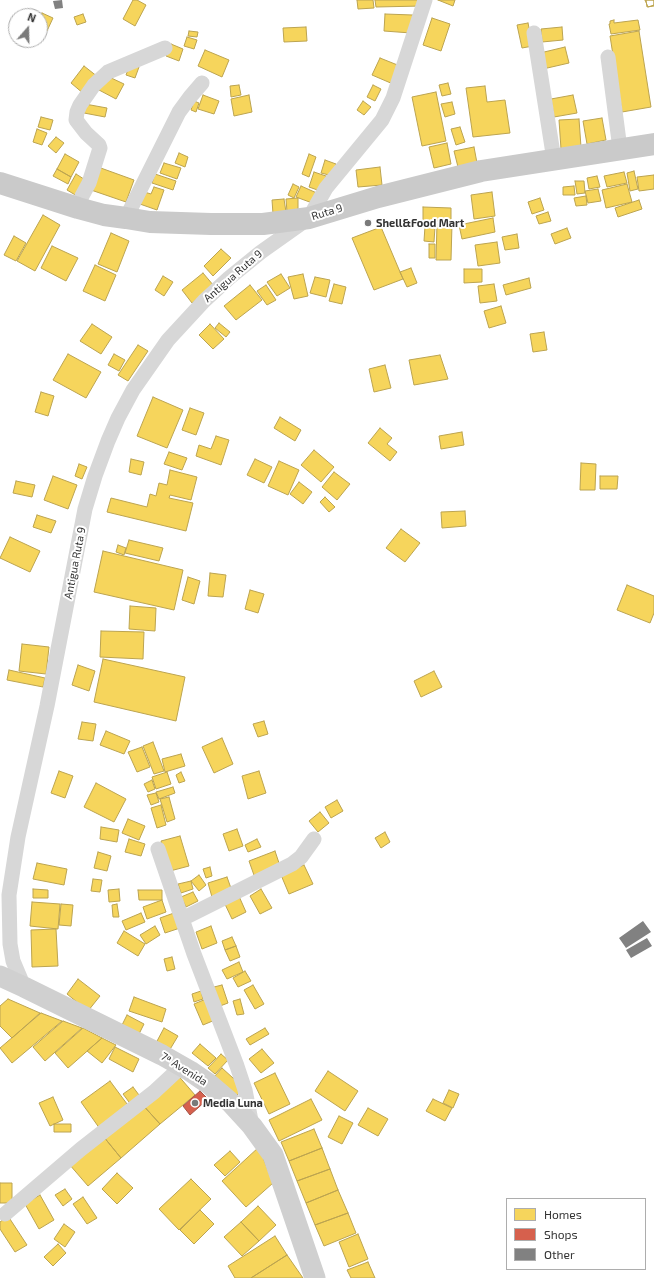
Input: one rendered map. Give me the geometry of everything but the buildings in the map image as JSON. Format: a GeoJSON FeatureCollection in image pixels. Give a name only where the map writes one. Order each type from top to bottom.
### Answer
{"type":"FeatureCollection","features":[{"type":"Feature","properties":{"kind":"main road","name":"Ruta 9"},"geometry":{"type":"LineString","coordinates":[[0,183],[104,215],[150,222],[263,224],[309,218],[378,197],[480,171],[654,144]]}},
{"type":"Feature","properties":{"kind":"main road","name":"7ª Avenida"},"geometry":{"type":"LineString","coordinates":[[0,976],[162,1055],[209,1084],[230,1102],[252,1126],[273,1155],[315,1278]]}},
{"type":"Feature","properties":{"kind":"street"},"geometry":{"type":"LineString","coordinates":[[309,218],[326,188],[372,133],[384,115],[393,98],[425,0]]}},
{"type":"Feature","properties":{"kind":"street"},"geometry":{"type":"LineString","coordinates":[[534,33],[554,160]]}},
{"type":"Feature","properties":{"kind":"street"},"geometry":{"type":"LineString","coordinates":[[78,208],[89,183],[100,148],[76,120],[80,105],[94,85],[108,72],[165,48]]}},
{"type":"Feature","properties":{"kind":"street"},"geometry":{"type":"LineString","coordinates":[[608,57],[620,149]]}},
{"type":"Feature","properties":{"kind":"street"},"geometry":{"type":"LineString","coordinates":[[126,218],[179,112],[202,83]]}},
{"type":"Feature","properties":{"kind":"street","name":"Antigua Ruta 9"},"geometry":{"type":"LineString","coordinates":[[24,987],[13,961],[10,944],[9,895],[18,837],[47,706],[85,509],[95,476],[118,418],[133,390],[168,340],[204,301],[229,278],[261,252],[309,218]]}},
{"type":"Feature","properties":{"kind":"street"},"geometry":{"type":"LineString","coordinates":[[182,919],[292,864],[301,857],[314,839]]}},
{"type":"Feature","properties":{"kind":"street"},"geometry":{"type":"LineString","coordinates":[[158,849],[182,919],[237,1066],[245,1090],[252,1126]]}},
{"type":"Feature","properties":{"kind":"street"},"geometry":{"type":"LineString","coordinates":[[5,1214],[81,1149],[154,1092],[182,1066]]}},
{"type":"Feature","properties":{"kind":"place","name":"Shell&Food Mart"},"geometry":{"type":"Point","coordinates":[368,223]}},
{"type":"Feature","properties":{"kind":"place","name":"Media Luna"},"geometry":{"type":"Point","coordinates":[195,1103]}}]}
